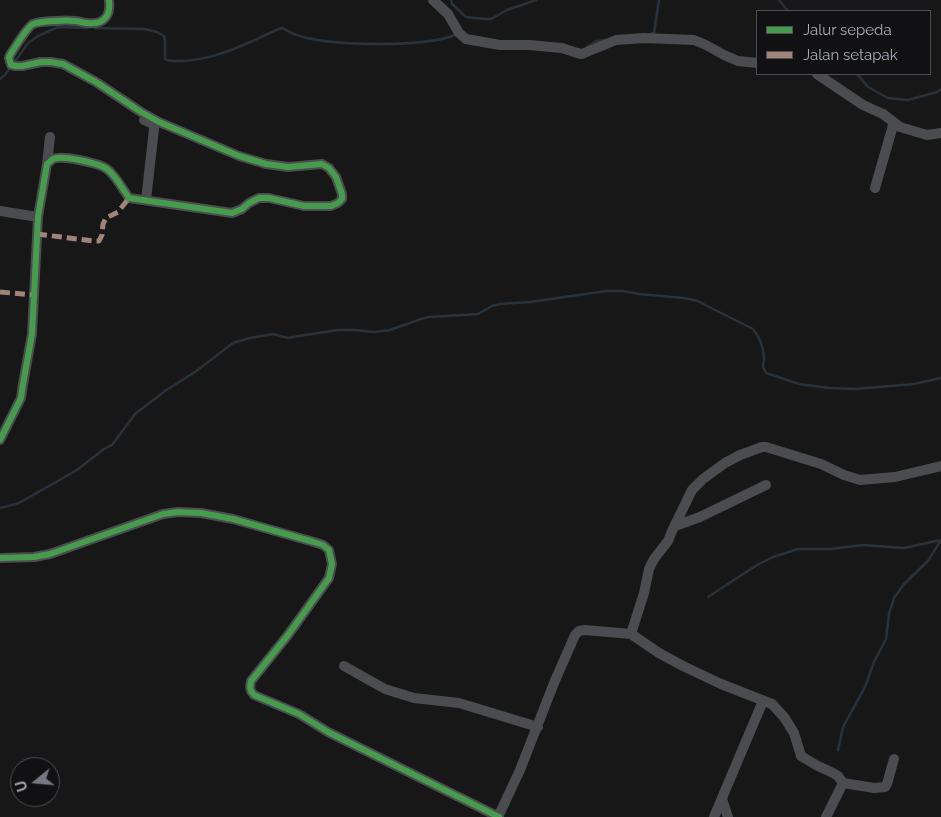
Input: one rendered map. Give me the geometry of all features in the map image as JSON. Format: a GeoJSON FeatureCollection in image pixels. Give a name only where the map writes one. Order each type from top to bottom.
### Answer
{"type":"FeatureCollection","features":[{"type":"Feature","properties":{"kind":"street"},"geometry":{"type":"LineString","coordinates":[[47,164],[54,159],[61,158],[94,163],[107,169],[113,175],[129,198],[232,213],[259,198],[270,198],[304,206],[331,206],[338,204],[342,199],[336,177],[329,168],[322,164],[288,167],[266,164],[239,156],[159,122],[96,82],[63,64],[51,62],[11,65],[10,55],[28,28],[33,24],[40,22],[76,21],[96,24],[104,21],[107,16],[109,0]]}},
{"type":"Feature","properties":{"kind":"street"},"geometry":{"type":"LineString","coordinates":[[433,0],[448,14],[458,33],[466,38],[500,45],[562,48],[582,54],[616,40],[644,38],[694,40],[706,44],[738,61],[756,63]]}},
{"type":"Feature","properties":{"kind":"street"},"geometry":{"type":"LineString","coordinates":[[818,75],[863,105],[883,114],[900,127],[927,135],[941,133]]}},
{"type":"Feature","properties":{"kind":"street"},"geometry":{"type":"LineString","coordinates":[[141,112],[142,118],[153,124],[154,129],[146,200]]}},
{"type":"Feature","properties":{"kind":"street"},"geometry":{"type":"LineString","coordinates":[[875,188],[894,122]]}},
{"type":"Feature","properties":{"kind":"street"},"geometry":{"type":"LineString","coordinates":[[0,440],[21,398],[32,334],[38,217],[50,136]]}},
{"type":"Feature","properties":{"kind":"street"},"geometry":{"type":"LineString","coordinates":[[0,211],[38,217]]}},
{"type":"Feature","properties":{"kind":"street"},"geometry":{"type":"LineString","coordinates":[[631,634],[644,593],[649,569],[654,559],[668,541],[692,490],[703,479],[725,463],[758,448],[766,447],[821,464],[860,480],[895,477],[941,466]]}},
{"type":"Feature","properties":{"kind":"street"},"geometry":{"type":"LineString","coordinates":[[675,526],[700,517],[766,485]]}},
{"type":"Feature","properties":{"kind":"street"},"geometry":{"type":"LineString","coordinates":[[0,558],[34,557],[50,554],[163,514],[178,512],[201,513],[233,519],[322,545],[329,550],[332,557],[329,578],[288,635],[251,681],[251,692],[299,714],[328,732],[498,817],[520,770],[557,675],[575,635],[579,631],[585,630],[631,634],[659,653],[683,666],[772,704],[784,717],[794,733],[801,756],[834,772],[843,784]]}},
{"type":"Feature","properties":{"kind":"street"},"geometry":{"type":"LineString","coordinates":[[344,666],[384,689],[414,698],[459,703],[538,727]]}},
{"type":"Feature","properties":{"kind":"street"},"geometry":{"type":"LineString","coordinates":[[714,817],[763,701]]}},
{"type":"Feature","properties":{"kind":"street"},"geometry":{"type":"LineString","coordinates":[[843,784],[874,788],[885,787],[894,759]]}},
{"type":"Feature","properties":{"kind":"street"},"geometry":{"type":"LineString","coordinates":[[826,817],[843,784]]}},
{"type":"Feature","properties":{"kind":"street"},"geometry":{"type":"LineString","coordinates":[[722,799],[728,817]]}},
{"type":"Feature","properties":{"kind":"waterway"},"geometry":{"type":"LineString","coordinates":[[451,0],[452,4],[466,17],[484,19],[491,19],[507,10],[536,0]]}},
{"type":"Feature","properties":{"kind":"waterway"},"geometry":{"type":"LineString","coordinates":[[650,34],[654,33],[659,0]]}},
{"type":"Feature","properties":{"kind":"waterway"},"geometry":{"type":"LineString","coordinates":[[779,0],[787,10]]}},
{"type":"Feature","properties":{"kind":"waterway"},"geometry":{"type":"LineString","coordinates":[[14,63],[28,43],[38,36],[58,27],[87,28]]}},
{"type":"Feature","properties":{"kind":"waterway"},"geometry":{"type":"LineString","coordinates":[[95,28],[144,29],[157,32],[164,36],[165,59],[168,61],[189,61],[219,54],[282,28],[297,35],[315,39],[334,42],[379,44],[424,42],[443,39],[457,34]]}},
{"type":"Feature","properties":{"kind":"waterway"},"geometry":{"type":"LineString","coordinates":[[587,47],[597,41],[605,40]]}},
{"type":"Feature","properties":{"kind":"waterway"},"geometry":{"type":"LineString","coordinates":[[0,79],[11,67]]}},
{"type":"Feature","properties":{"kind":"waterway"},"geometry":{"type":"LineString","coordinates":[[858,75],[868,87],[888,98],[908,100],[937,92],[941,89]]}},
{"type":"Feature","properties":{"kind":"waterway"},"geometry":{"type":"LineString","coordinates":[[0,508],[19,503],[77,470],[112,445],[135,414],[233,343],[273,334],[288,338],[338,330],[374,332],[390,330],[429,317],[478,314],[500,304],[530,302],[606,291],[623,291],[698,301],[753,329],[762,346],[763,366],[766,373],[799,384],[855,389],[914,384],[941,378]]}},
{"type":"Feature","properties":{"kind":"waterway"},"geometry":{"type":"LineString","coordinates":[[708,597],[757,565],[773,557],[798,549],[830,549],[863,545],[904,548],[941,540]]}},
{"type":"Feature","properties":{"kind":"waterway"},"geometry":{"type":"LineString","coordinates":[[838,750],[843,727],[865,687],[874,662],[886,639],[889,614],[894,598],[904,584],[928,561],[941,540]]}},
{"type":"Feature","properties":{"kind":"marked path"},"geometry":{"type":"LineString","coordinates":[[37,234],[99,241],[106,218],[118,212],[129,198]]}},
{"type":"Feature","properties":{"kind":"marked path"},"geometry":{"type":"LineString","coordinates":[[0,292],[34,295]]}},
{"type":"Feature","properties":{"kind":"cycle path"},"geometry":{"type":"LineString","coordinates":[[0,440],[21,398],[32,334],[38,217],[47,164],[52,159],[72,159],[89,162],[107,169],[119,182],[129,198],[232,213],[259,198],[269,198],[304,206],[331,206],[342,199],[336,177],[329,168],[322,164],[288,167],[266,164],[239,156],[159,122],[96,82],[63,64],[41,62],[22,66],[11,65],[10,55],[33,24],[60,21],[87,23],[102,21],[109,11],[109,0]]}},
{"type":"Feature","properties":{"kind":"cycle path"},"geometry":{"type":"LineString","coordinates":[[0,558],[34,557],[50,554],[163,514],[178,512],[201,513],[233,519],[323,545],[329,550],[332,564],[329,578],[288,635],[251,681],[251,692],[299,714],[328,732],[499,817]]}}]}
